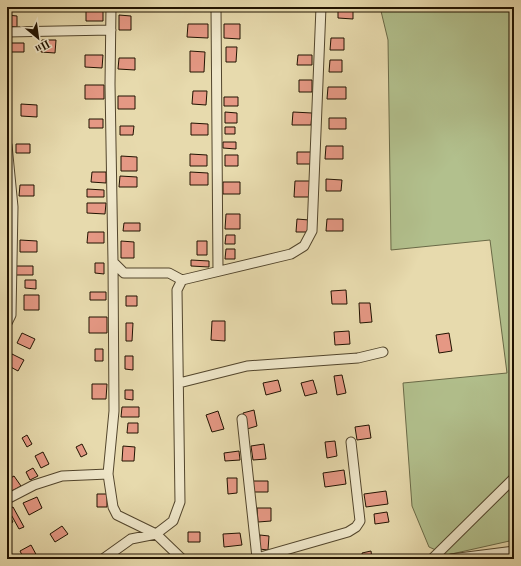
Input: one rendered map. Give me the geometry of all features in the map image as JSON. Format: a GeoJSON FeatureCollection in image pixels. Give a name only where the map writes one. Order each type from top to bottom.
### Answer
{"type":"FeatureCollection","features":[{"type":"Feature","properties":{"kind":"street"},"geometry":{"type":"LineString","coordinates":[[111,7],[110,84],[114,411],[108,474],[112,507],[117,515],[156,534],[182,559]]}},
{"type":"Feature","properties":{"kind":"street"},"geometry":{"type":"LineString","coordinates":[[216,7],[218,271]]}},
{"type":"Feature","properties":{"kind":"street"},"geometry":{"type":"LineString","coordinates":[[113,262],[124,273],[169,272],[182,280],[291,254],[304,246],[312,231],[321,7]]}},
{"type":"Feature","properties":{"kind":"street"},"geometry":{"type":"LineString","coordinates":[[7,32],[111,30]]}},
{"type":"Feature","properties":{"kind":"street"},"geometry":{"type":"LineString","coordinates":[[7,144],[13,207],[11,315],[7,323]]}},
{"type":"Feature","properties":{"kind":"street"},"geometry":{"type":"LineString","coordinates":[[103,559],[131,539],[156,534],[173,521],[180,502],[177,290],[182,280]]}},
{"type":"Feature","properties":{"kind":"street"},"geometry":{"type":"LineString","coordinates":[[179,384],[247,366],[358,358],[383,352]]}},
{"type":"Feature","properties":{"kind":"street"},"geometry":{"type":"LineString","coordinates":[[242,420],[255,559],[348,532],[356,527],[360,521],[351,442]]}},
{"type":"Feature","properties":{"kind":"street"},"geometry":{"type":"LineString","coordinates":[[7,499],[34,485],[62,476],[108,474]]}},
{"type":"Feature","properties":{"kind":"street"},"geometry":{"type":"LineString","coordinates":[[432,559],[514,478]]}},
{"type":"Feature","properties":{"kind":"street"},"geometry":{"type":"LineString","coordinates":[[451,559],[514,551]]}},
{"type":"Feature","properties":{"kind":"green space"},"geometry":{"type":"Polygon","coordinates":[[[380,7],[514,7],[514,540],[447,555],[429,547],[412,506],[403,383],[507,373],[490,240],[391,250],[388,40],[380,7]]]}},
{"type":"Feature","properties":{"kind":"building"},"geometry":{"type":"Polygon","coordinates":[[[338,7],[353,7],[353,19],[338,18],[338,7]]]}},
{"type":"Feature","properties":{"kind":"building"},"geometry":{"type":"Polygon","coordinates":[[[86,10],[103,11],[103,21],[86,21],[86,10]]]}},
{"type":"Feature","properties":{"kind":"building"},"geometry":{"type":"Polygon","coordinates":[[[7,15],[17,16],[17,27],[7,26],[7,15]]]}},
{"type":"Feature","properties":{"kind":"building"},"geometry":{"type":"Polygon","coordinates":[[[119,15],[131,16],[131,30],[119,30],[119,15]]]}},
{"type":"Feature","properties":{"kind":"building"},"geometry":{"type":"Polygon","coordinates":[[[188,24],[208,24],[208,38],[187,37],[188,24]]]}},
{"type":"Feature","properties":{"kind":"building"},"geometry":{"type":"Polygon","coordinates":[[[224,24],[240,24],[240,39],[224,38],[224,24]]]}},
{"type":"Feature","properties":{"kind":"building"},"geometry":{"type":"Polygon","coordinates":[[[331,38],[344,38],[344,50],[330,50],[331,38]]]}},
{"type":"Feature","properties":{"kind":"building"},"geometry":{"type":"Polygon","coordinates":[[[42,40],[56,40],[55,53],[41,52],[42,40]]]}},
{"type":"Feature","properties":{"kind":"building"},"geometry":{"type":"Polygon","coordinates":[[[10,43],[24,43],[24,52],[9,52],[10,43]]]}},
{"type":"Feature","properties":{"kind":"building"},"geometry":{"type":"Polygon","coordinates":[[[226,47],[237,47],[236,62],[226,62],[226,47]]]}},
{"type":"Feature","properties":{"kind":"building"},"geometry":{"type":"Polygon","coordinates":[[[190,51],[205,52],[204,72],[190,72],[190,51]]]}},
{"type":"Feature","properties":{"kind":"building"},"geometry":{"type":"Polygon","coordinates":[[[85,55],[103,55],[102,68],[85,67],[85,55]]]}},
{"type":"Feature","properties":{"kind":"building"},"geometry":{"type":"Polygon","coordinates":[[[298,55],[312,55],[312,65],[297,65],[298,55]]]}},
{"type":"Feature","properties":{"kind":"building"},"geometry":{"type":"Polygon","coordinates":[[[119,58],[135,58],[135,70],[118,69],[119,58]]]}},
{"type":"Feature","properties":{"kind":"building"},"geometry":{"type":"Polygon","coordinates":[[[330,60],[342,60],[342,72],[329,72],[330,60]]]}},
{"type":"Feature","properties":{"kind":"building"},"geometry":{"type":"Polygon","coordinates":[[[299,80],[312,80],[312,92],[299,92],[299,80]]]}},
{"type":"Feature","properties":{"kind":"building"},"geometry":{"type":"Polygon","coordinates":[[[85,85],[104,85],[104,99],[85,99],[85,85]]]}},
{"type":"Feature","properties":{"kind":"building"},"geometry":{"type":"Polygon","coordinates":[[[328,87],[346,87],[346,99],[327,99],[328,87]]]}},
{"type":"Feature","properties":{"kind":"building"},"geometry":{"type":"Polygon","coordinates":[[[193,91],[207,91],[206,105],[192,104],[193,91]]]}},
{"type":"Feature","properties":{"kind":"building"},"geometry":{"type":"Polygon","coordinates":[[[118,96],[135,96],[135,109],[118,109],[118,96]]]}},
{"type":"Feature","properties":{"kind":"building"},"geometry":{"type":"Polygon","coordinates":[[[224,97],[238,97],[238,106],[224,106],[224,97]]]}},
{"type":"Feature","properties":{"kind":"building"},"geometry":{"type":"Polygon","coordinates":[[[21,104],[37,105],[37,117],[21,116],[21,104]]]}},
{"type":"Feature","properties":{"kind":"building"},"geometry":{"type":"Polygon","coordinates":[[[225,112],[237,113],[237,123],[225,123],[225,112]]]}},
{"type":"Feature","properties":{"kind":"building"},"geometry":{"type":"Polygon","coordinates":[[[293,112],[312,113],[311,125],[292,125],[293,112]]]}},
{"type":"Feature","properties":{"kind":"building"},"geometry":{"type":"Polygon","coordinates":[[[329,118],[346,118],[346,129],[329,129],[329,118]]]}},
{"type":"Feature","properties":{"kind":"building"},"geometry":{"type":"Polygon","coordinates":[[[89,119],[103,119],[103,128],[89,128],[89,119]]]}},
{"type":"Feature","properties":{"kind":"building"},"geometry":{"type":"Polygon","coordinates":[[[191,123],[208,124],[208,135],[191,135],[191,123]]]}},
{"type":"Feature","properties":{"kind":"building"},"geometry":{"type":"Polygon","coordinates":[[[120,126],[134,126],[133,135],[120,135],[120,126]]]}},
{"type":"Feature","properties":{"kind":"building"},"geometry":{"type":"Polygon","coordinates":[[[225,127],[235,127],[235,134],[225,134],[225,127]]]}},
{"type":"Feature","properties":{"kind":"building"},"geometry":{"type":"Polygon","coordinates":[[[223,142],[236,142],[236,149],[223,148],[223,142]]]}},
{"type":"Feature","properties":{"kind":"building"},"geometry":{"type":"Polygon","coordinates":[[[16,144],[30,144],[30,153],[16,153],[16,144]]]}},
{"type":"Feature","properties":{"kind":"building"},"geometry":{"type":"Polygon","coordinates":[[[326,146],[343,146],[343,159],[325,159],[326,146]]]}},
{"type":"Feature","properties":{"kind":"building"},"geometry":{"type":"Polygon","coordinates":[[[297,152],[311,152],[311,164],[297,164],[297,152]]]}},
{"type":"Feature","properties":{"kind":"building"},"geometry":{"type":"Polygon","coordinates":[[[190,154],[207,155],[207,166],[190,166],[190,154]]]}},
{"type":"Feature","properties":{"kind":"building"},"geometry":{"type":"Polygon","coordinates":[[[225,155],[238,155],[238,166],[225,166],[225,155]]]}},
{"type":"Feature","properties":{"kind":"building"},"geometry":{"type":"Polygon","coordinates":[[[121,156],[137,157],[137,171],[121,171],[121,156]]]}},
{"type":"Feature","properties":{"kind":"building"},"geometry":{"type":"Polygon","coordinates":[[[92,172],[106,172],[106,183],[91,182],[92,172]]]}},
{"type":"Feature","properties":{"kind":"building"},"geometry":{"type":"Polygon","coordinates":[[[190,172],[208,173],[208,185],[190,185],[190,172]]]}},
{"type":"Feature","properties":{"kind":"building"},"geometry":{"type":"Polygon","coordinates":[[[120,176],[137,177],[137,187],[119,187],[120,176]]]}},
{"type":"Feature","properties":{"kind":"building"},"geometry":{"type":"Polygon","coordinates":[[[326,179],[342,180],[341,191],[326,191],[326,179]]]}},
{"type":"Feature","properties":{"kind":"building"},"geometry":{"type":"Polygon","coordinates":[[[295,181],[310,181],[309,197],[294,197],[295,181]]]}},
{"type":"Feature","properties":{"kind":"building"},"geometry":{"type":"Polygon","coordinates":[[[223,182],[240,182],[240,194],[223,194],[223,182]]]}},
{"type":"Feature","properties":{"kind":"building"},"geometry":{"type":"Polygon","coordinates":[[[20,185],[34,185],[34,196],[19,196],[20,185]]]}},
{"type":"Feature","properties":{"kind":"building"},"geometry":{"type":"Polygon","coordinates":[[[87,189],[104,190],[104,197],[87,197],[87,189]]]}},
{"type":"Feature","properties":{"kind":"building"},"geometry":{"type":"Polygon","coordinates":[[[87,203],[106,203],[105,214],[87,213],[87,203]]]}},
{"type":"Feature","properties":{"kind":"building"},"geometry":{"type":"Polygon","coordinates":[[[226,214],[240,214],[240,229],[225,229],[226,214]]]}},
{"type":"Feature","properties":{"kind":"building"},"geometry":{"type":"Polygon","coordinates":[[[297,219],[309,220],[309,232],[296,232],[297,219]]]}},
{"type":"Feature","properties":{"kind":"building"},"geometry":{"type":"Polygon","coordinates":[[[327,219],[343,219],[343,231],[326,231],[327,219]]]}},
{"type":"Feature","properties":{"kind":"building"},"geometry":{"type":"Polygon","coordinates":[[[124,223],[140,223],[140,231],[123,231],[124,223]]]}},
{"type":"Feature","properties":{"kind":"building"},"geometry":{"type":"Polygon","coordinates":[[[88,232],[104,232],[104,243],[87,243],[88,232]]]}},
{"type":"Feature","properties":{"kind":"building"},"geometry":{"type":"Polygon","coordinates":[[[226,235],[235,235],[235,244],[225,244],[226,235]]]}},
{"type":"Feature","properties":{"kind":"building"},"geometry":{"type":"Polygon","coordinates":[[[20,240],[37,241],[37,252],[20,252],[20,240]]]}},
{"type":"Feature","properties":{"kind":"building"},"geometry":{"type":"Polygon","coordinates":[[[121,241],[134,242],[134,258],[121,258],[121,241]]]}},
{"type":"Feature","properties":{"kind":"building"},"geometry":{"type":"Polygon","coordinates":[[[197,241],[207,241],[207,255],[197,255],[197,241]]]}},
{"type":"Feature","properties":{"kind":"building"},"geometry":{"type":"Polygon","coordinates":[[[226,249],[235,249],[235,259],[225,259],[226,249]]]}},
{"type":"Feature","properties":{"kind":"building"},"geometry":{"type":"Polygon","coordinates":[[[191,260],[209,261],[209,267],[191,266],[191,260]]]}},
{"type":"Feature","properties":{"kind":"building"},"geometry":{"type":"Polygon","coordinates":[[[95,263],[104,263],[104,274],[95,273],[95,263]]]}},
{"type":"Feature","properties":{"kind":"building"},"geometry":{"type":"Polygon","coordinates":[[[16,266],[33,266],[33,275],[16,275],[16,266]]]}},
{"type":"Feature","properties":{"kind":"building"},"geometry":{"type":"Polygon","coordinates":[[[25,280],[36,280],[36,289],[25,288],[25,280]]]}},
{"type":"Feature","properties":{"kind":"building"},"geometry":{"type":"Polygon","coordinates":[[[346,290],[347,304],[332,304],[331,291],[346,290]]]}},
{"type":"Feature","properties":{"kind":"building"},"geometry":{"type":"Polygon","coordinates":[[[90,292],[106,292],[106,300],[90,300],[90,292]]]}},
{"type":"Feature","properties":{"kind":"building"},"geometry":{"type":"Polygon","coordinates":[[[24,295],[39,295],[39,310],[24,310],[24,295]]]}},
{"type":"Feature","properties":{"kind":"building"},"geometry":{"type":"Polygon","coordinates":[[[126,296],[137,296],[137,306],[126,306],[126,296]]]}},
{"type":"Feature","properties":{"kind":"building"},"geometry":{"type":"Polygon","coordinates":[[[359,303],[370,303],[372,322],[360,323],[359,303]]]}},
{"type":"Feature","properties":{"kind":"building"},"geometry":{"type":"Polygon","coordinates":[[[89,317],[107,317],[107,333],[89,333],[89,317]]]}},
{"type":"Feature","properties":{"kind":"building"},"geometry":{"type":"Polygon","coordinates":[[[212,321],[225,321],[225,341],[211,340],[212,321]]]}},
{"type":"Feature","properties":{"kind":"building"},"geometry":{"type":"Polygon","coordinates":[[[126,323],[133,323],[132,341],[126,341],[126,323]]]}},
{"type":"Feature","properties":{"kind":"building"},"geometry":{"type":"Polygon","coordinates":[[[349,331],[350,344],[335,345],[334,332],[349,331]]]}},
{"type":"Feature","properties":{"kind":"building"},"geometry":{"type":"Polygon","coordinates":[[[22,333],[35,339],[30,349],[17,343],[22,333]]]}},
{"type":"Feature","properties":{"kind":"building"},"geometry":{"type":"Polygon","coordinates":[[[449,333],[452,351],[439,353],[436,335],[449,333]]]}},
{"type":"Feature","properties":{"kind":"building"},"geometry":{"type":"Polygon","coordinates":[[[95,349],[103,349],[103,361],[95,361],[95,349]]]}},
{"type":"Feature","properties":{"kind":"building"},"geometry":{"type":"Polygon","coordinates":[[[12,354],[24,360],[18,371],[7,365],[12,354]]]}},
{"type":"Feature","properties":{"kind":"building"},"geometry":{"type":"Polygon","coordinates":[[[125,356],[133,356],[133,370],[125,369],[125,356]]]}},
{"type":"Feature","properties":{"kind":"building"},"geometry":{"type":"Polygon","coordinates":[[[342,375],[346,393],[337,395],[334,376],[342,375]]]}},
{"type":"Feature","properties":{"kind":"building"},"geometry":{"type":"Polygon","coordinates":[[[278,380],[281,391],[266,395],[263,383],[278,380]]]}},
{"type":"Feature","properties":{"kind":"building"},"geometry":{"type":"Polygon","coordinates":[[[313,380],[317,393],[305,396],[301,383],[313,380]]]}},
{"type":"Feature","properties":{"kind":"building"},"geometry":{"type":"Polygon","coordinates":[[[92,384],[107,384],[106,399],[92,399],[92,384]]]}},
{"type":"Feature","properties":{"kind":"building"},"geometry":{"type":"Polygon","coordinates":[[[125,390],[133,390],[133,400],[125,399],[125,390]]]}},
{"type":"Feature","properties":{"kind":"building"},"geometry":{"type":"Polygon","coordinates":[[[122,407],[139,407],[139,417],[121,417],[122,407]]]}},
{"type":"Feature","properties":{"kind":"building"},"geometry":{"type":"Polygon","coordinates":[[[254,410],[257,426],[247,429],[243,413],[254,410]]]}},
{"type":"Feature","properties":{"kind":"building"},"geometry":{"type":"Polygon","coordinates":[[[218,411],[224,429],[212,432],[206,415],[218,411]]]}},
{"type":"Feature","properties":{"kind":"building"},"geometry":{"type":"Polygon","coordinates":[[[128,423],[138,423],[138,433],[127,433],[128,423]]]}},
{"type":"Feature","properties":{"kind":"building"},"geometry":{"type":"Polygon","coordinates":[[[369,425],[371,438],[357,440],[355,427],[369,425]]]}},
{"type":"Feature","properties":{"kind":"building"},"geometry":{"type":"Polygon","coordinates":[[[27,435],[32,444],[27,447],[22,438],[27,435]]]}},
{"type":"Feature","properties":{"kind":"building"},"geometry":{"type":"Polygon","coordinates":[[[335,441],[337,456],[327,458],[325,442],[335,441]]]}},
{"type":"Feature","properties":{"kind":"building"},"geometry":{"type":"Polygon","coordinates":[[[82,444],[87,454],[81,457],[76,447],[82,444]]]}},
{"type":"Feature","properties":{"kind":"building"},"geometry":{"type":"Polygon","coordinates":[[[264,444],[266,459],[253,460],[251,446],[264,444]]]}},
{"type":"Feature","properties":{"kind":"building"},"geometry":{"type":"Polygon","coordinates":[[[123,446],[135,447],[134,461],[122,461],[123,446]]]}},
{"type":"Feature","properties":{"kind":"building"},"geometry":{"type":"Polygon","coordinates":[[[239,451],[240,460],[225,461],[224,453],[239,451]]]}},
{"type":"Feature","properties":{"kind":"building"},"geometry":{"type":"Polygon","coordinates":[[[43,452],[49,464],[41,468],[35,456],[43,452]]]}},
{"type":"Feature","properties":{"kind":"building"},"geometry":{"type":"Polygon","coordinates":[[[33,468],[38,476],[30,480],[26,472],[33,468]]]}},
{"type":"Feature","properties":{"kind":"building"},"geometry":{"type":"Polygon","coordinates":[[[344,470],[346,484],[325,487],[323,473],[344,470]]]}},
{"type":"Feature","properties":{"kind":"building"},"geometry":{"type":"Polygon","coordinates":[[[14,476],[21,486],[12,491],[7,480],[14,476]]]}},
{"type":"Feature","properties":{"kind":"building"},"geometry":{"type":"Polygon","coordinates":[[[227,478],[237,478],[237,493],[228,494],[227,478]]]}},
{"type":"Feature","properties":{"kind":"building"},"geometry":{"type":"Polygon","coordinates":[[[253,481],[268,481],[268,492],[253,492],[253,481]]]}},
{"type":"Feature","properties":{"kind":"building"},"geometry":{"type":"Polygon","coordinates":[[[386,491],[388,504],[366,507],[364,494],[386,491]]]}},
{"type":"Feature","properties":{"kind":"building"},"geometry":{"type":"Polygon","coordinates":[[[97,494],[107,494],[107,507],[97,507],[97,494]]]}},
{"type":"Feature","properties":{"kind":"building"},"geometry":{"type":"Polygon","coordinates":[[[37,497],[42,508],[29,515],[23,503],[37,497]]]}},
{"type":"Feature","properties":{"kind":"building"},"geometry":{"type":"Polygon","coordinates":[[[13,507],[24,527],[19,529],[8,509],[13,507]]]}},
{"type":"Feature","properties":{"kind":"building"},"geometry":{"type":"Polygon","coordinates":[[[257,508],[271,508],[271,521],[258,522],[257,508]]]}},
{"type":"Feature","properties":{"kind":"building"},"geometry":{"type":"Polygon","coordinates":[[[7,511],[13,522],[7,525],[7,511]]]}},
{"type":"Feature","properties":{"kind":"building"},"geometry":{"type":"Polygon","coordinates":[[[387,512],[389,522],[375,524],[374,514],[387,512]]]}},
{"type":"Feature","properties":{"kind":"building"},"geometry":{"type":"Polygon","coordinates":[[[62,526],[68,534],[55,542],[50,534],[62,526]]]}},
{"type":"Feature","properties":{"kind":"building"},"geometry":{"type":"Polygon","coordinates":[[[188,532],[200,532],[200,542],[188,542],[188,532]]]}},
{"type":"Feature","properties":{"kind":"building"},"geometry":{"type":"Polygon","coordinates":[[[240,533],[242,545],[224,547],[223,534],[240,533]]]}},
{"type":"Feature","properties":{"kind":"building"},"geometry":{"type":"Polygon","coordinates":[[[260,535],[269,536],[268,550],[259,549],[260,535]]]}},
{"type":"Feature","properties":{"kind":"building"},"geometry":{"type":"Polygon","coordinates":[[[31,545],[38,558],[24,559],[20,551],[31,545]]]}},
{"type":"Feature","properties":{"kind":"building"},"geometry":{"type":"Polygon","coordinates":[[[371,551],[372,559],[363,559],[362,553],[371,551]]]}},
{"type":"Feature","properties":{"kind":"building"},"geometry":{"type":"Polygon","coordinates":[[[352,557],[352,559],[342,559],[342,558],[352,557]]]}}]}
